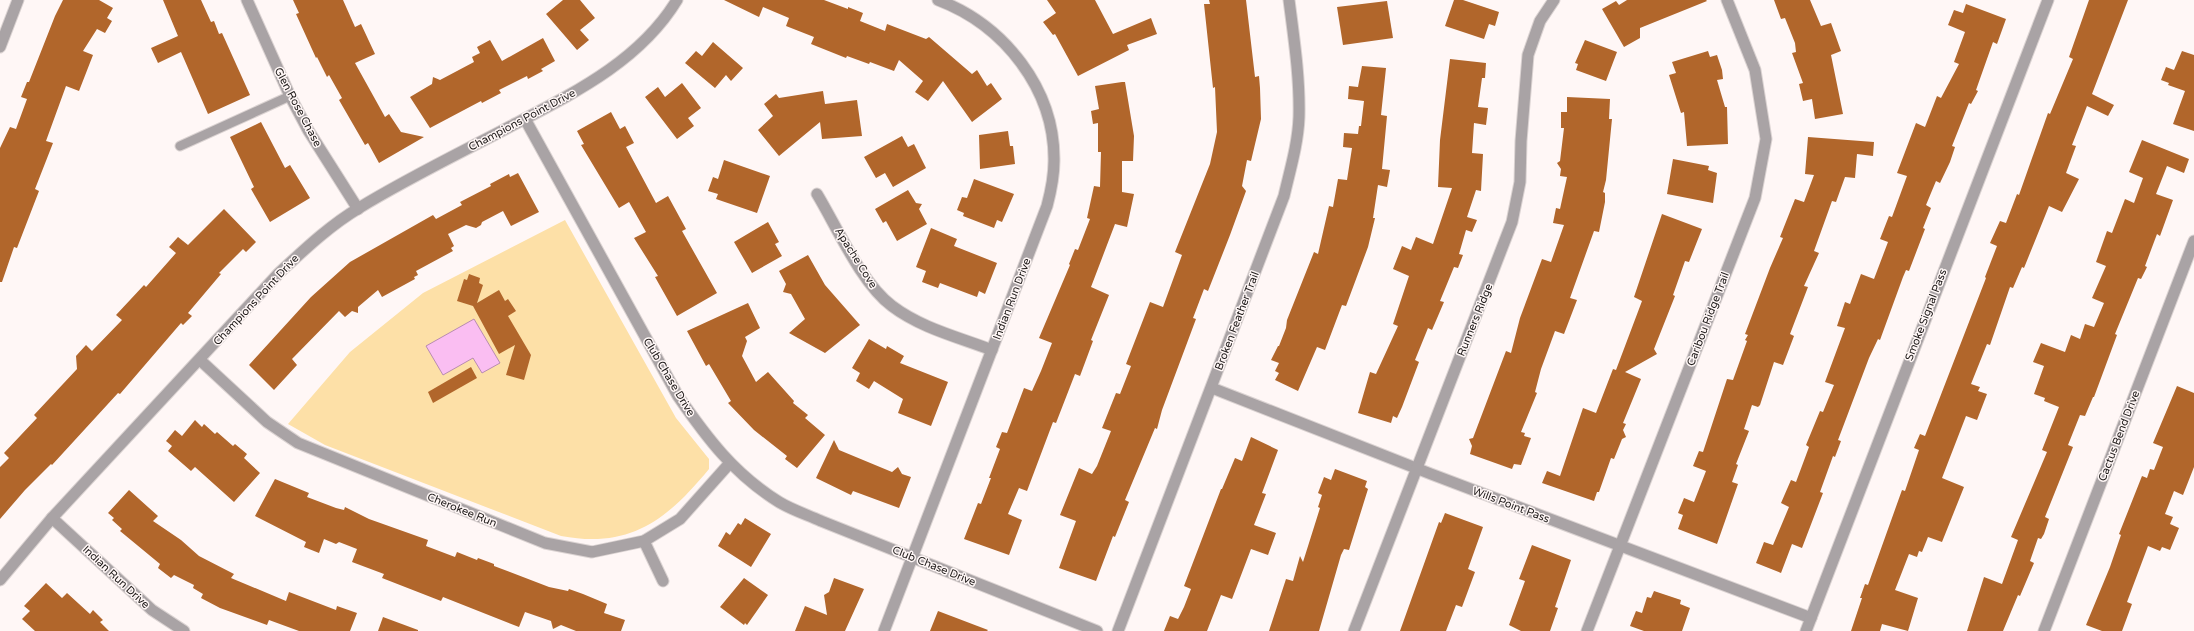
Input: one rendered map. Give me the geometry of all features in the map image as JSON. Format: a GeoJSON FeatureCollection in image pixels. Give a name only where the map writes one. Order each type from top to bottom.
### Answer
{"type":"FeatureCollection","features":[{"type":"Feature","properties":{"kind":"street"},"geometry":{"type":"LineString","coordinates":[[0,47],[18,0]]}},
{"type":"Feature","properties":{"kind":"street","name":"Glen Rose Chase"},"geometry":{"type":"LineString","coordinates":[[247,0],[290,96],[308,130],[358,209]]}},
{"type":"Feature","properties":{"kind":"street","name":"Champions Point Drive"},"geometry":{"type":"LineString","coordinates":[[0,580],[52,518],[279,273],[314,240],[358,209],[582,89],[617,64],[643,42],[662,22],[677,0]]}},
{"type":"Feature","properties":{"kind":"street","name":"Indian Run Drive"},"geometry":{"type":"LineString","coordinates":[[884,631],[1047,206],[1052,184],[1054,160],[1051,134],[1045,109],[1034,82],[1013,50],[991,29],[956,7],[938,0]]}},
{"type":"Feature","properties":{"kind":"street","name":"Broken Feather Trail"},"geometry":{"type":"LineString","coordinates":[[1118,631],[1284,196],[1294,152],[1299,118],[1298,75],[1289,0]]}},
{"type":"Feature","properties":{"kind":"street","name":"Runners Ridge"},"geometry":{"type":"LineString","coordinates":[[1354,631],[1415,468],[1512,222],[1520,182],[1521,141],[1528,56],[1540,21],[1554,0]]}},
{"type":"Feature","properties":{"kind":"street","name":"Caribou Ridge Trail"},"geometry":{"type":"LineString","coordinates":[[1587,631],[1755,198],[1766,139],[1755,70],[1727,0]]}},
{"type":"Feature","properties":{"kind":"street","name":"Smoke Signal Pass"},"geometry":{"type":"LineString","coordinates":[[1806,631],[2046,1]]}},
{"type":"Feature","properties":{"kind":"street","name":"Club Chase Drive"},"geometry":{"type":"LineString","coordinates":[[525,119],[678,396],[729,464],[780,502],[821,521],[1097,631]]}},
{"type":"Feature","properties":{"kind":"street","name":"Apache Cove"},"geometry":{"type":"LineString","coordinates":[[817,194],[870,284],[891,305],[923,324],[992,350]]}},
{"type":"Feature","properties":{"kind":"street","name":"Cactus Bend Drive"},"geometry":{"type":"LineString","coordinates":[[2044,631],[2194,240]]}},
{"type":"Feature","properties":{"kind":"street","name":"Cherokee Run"},"geometry":{"type":"LineString","coordinates":[[200,360],[267,422],[298,443],[545,543],[592,552],[619,548],[644,541],[680,519],[729,464]]}},
{"type":"Feature","properties":{"kind":"street","name":"Wills Point Pass"},"geometry":{"type":"LineString","coordinates":[[1212,388],[1415,468],[1811,618]]}},
{"type":"Feature","properties":{"kind":"street","name":"Indian Run Drive"},"geometry":{"type":"LineString","coordinates":[[52,518],[152,610],[184,631]]}},
{"type":"Feature","properties":{"kind":"street"},"geometry":{"type":"LineString","coordinates":[[644,541],[663,581]]}},
{"type":"Feature","properties":{"kind":"lane"},"geometry":{"type":"LineString","coordinates":[[180,146],[290,96]]}},
{"type":"Feature","properties":{"kind":"shaded area"},"geometry":{"type":"Polygon","coordinates":[[[565,220],[676,418],[709,459],[709,469],[678,503],[662,516],[627,534],[607,538],[585,539],[561,536],[325,445],[288,424],[350,352],[423,293],[565,220]]]}},
{"type":"Feature","properties":{"kind":"shaded area"},"geometry":{"type":"Polygon","coordinates":[[[474,319],[500,363],[482,373],[473,358],[443,375],[426,346],[474,319]]]}},
{"type":"Feature","properties":{"kind":"building"},"geometry":{"type":"Polygon","coordinates":[[[63,0],[99,0],[113,8],[107,18],[112,21],[105,33],[97,29],[83,51],[93,55],[79,91],[66,86],[46,141],[53,143],[35,189],[39,191],[17,248],[14,247],[2,282],[0,282],[0,148],[10,127],[16,129],[27,99],[21,97],[27,82],[29,82],[55,16],[63,0]]]}},
{"type":"Feature","properties":{"kind":"building"},"geometry":{"type":"Polygon","coordinates":[[[163,0],[201,0],[211,22],[214,21],[219,34],[222,33],[250,95],[208,114],[181,52],[158,63],[151,48],[178,36],[163,0]]]}},
{"type":"Feature","properties":{"kind":"building"},"geometry":{"type":"Polygon","coordinates":[[[293,0],[343,0],[355,27],[361,24],[375,54],[355,63],[385,117],[389,114],[401,132],[424,137],[379,163],[368,143],[365,145],[339,100],[342,98],[329,75],[327,77],[317,57],[316,58],[296,14],[299,13],[293,0]]]}},
{"type":"Feature","properties":{"kind":"building"},"geometry":{"type":"Polygon","coordinates":[[[563,0],[580,0],[595,18],[580,30],[589,40],[577,50],[546,14],[563,0]]]}},
{"type":"Feature","properties":{"kind":"building"},"geometry":{"type":"Polygon","coordinates":[[[724,0],[824,0],[848,9],[848,7],[863,13],[860,21],[885,31],[887,24],[926,39],[929,37],[972,74],[977,70],[987,86],[991,83],[1002,99],[972,122],[943,81],[928,101],[915,92],[923,81],[899,60],[894,71],[870,62],[869,64],[847,56],[846,58],[811,44],[814,37],[786,26],[789,18],[763,7],[759,17],[724,0]]]}},
{"type":"Feature","properties":{"kind":"building"},"geometry":{"type":"Polygon","coordinates":[[[1047,0],[1095,0],[1113,34],[1151,18],[1157,34],[1127,45],[1129,50],[1078,76],[1055,34],[1053,35],[1043,22],[1056,13],[1047,0]]]}},
{"type":"Feature","properties":{"kind":"building"},"geometry":{"type":"Polygon","coordinates":[[[1209,0],[1246,0],[1255,77],[1259,76],[1261,119],[1251,161],[1247,160],[1242,186],[1246,191],[1208,291],[1204,289],[1193,318],[1196,319],[1162,410],[1157,429],[1155,428],[1125,500],[1129,502],[1115,537],[1113,536],[1096,581],[1059,568],[1076,521],[1060,515],[1079,468],[1092,474],[1097,466],[1111,431],[1102,428],[1116,393],[1120,394],[1131,366],[1126,364],[1150,302],[1163,307],[1182,255],[1175,252],[1210,164],[1217,132],[1215,87],[1213,88],[1204,4],[1210,4],[1209,0]]]}},
{"type":"Feature","properties":{"kind":"building"},"geometry":{"type":"Polygon","coordinates":[[[1454,0],[1463,0],[1499,12],[1495,26],[1489,24],[1484,39],[1445,26],[1454,0]]]}},
{"type":"Feature","properties":{"kind":"building"},"geometry":{"type":"Polygon","coordinates":[[[1627,0],[1707,1],[1640,28],[1640,38],[1624,47],[1602,9],[1616,1],[1619,5],[1627,0]]]}},
{"type":"Feature","properties":{"kind":"building"},"geometry":{"type":"Polygon","coordinates":[[[1774,0],[1810,0],[1821,26],[1831,23],[1841,51],[1831,55],[1843,114],[1815,119],[1812,99],[1803,101],[1799,84],[1803,83],[1792,53],[1796,52],[1795,43],[1785,18],[1781,19],[1774,0]]]}},
{"type":"Feature","properties":{"kind":"building"},"geometry":{"type":"Polygon","coordinates":[[[2089,0],[2128,0],[2092,94],[2114,105],[2108,116],[2087,106],[2072,145],[2076,146],[2066,173],[2079,179],[2062,212],[2049,206],[2024,268],[2022,267],[2013,288],[2010,287],[1990,345],[1987,344],[1971,384],[1980,387],[1978,391],[1987,394],[1977,420],[1966,416],[1942,478],[1964,487],[1942,542],[1928,537],[1922,552],[1919,551],[1917,557],[1909,554],[1895,590],[1918,598],[1908,631],[1882,624],[1880,631],[1851,631],[1865,584],[1868,585],[1902,490],[1905,491],[1919,450],[1914,448],[1920,434],[1925,436],[1986,278],[1985,277],[1997,246],[1990,243],[2000,221],[2006,223],[2017,194],[2019,195],[2048,113],[2050,114],[2073,59],[2069,57],[2089,0]]]}},
{"type":"Feature","properties":{"kind":"building"},"geometry":{"type":"Polygon","coordinates":[[[1387,1],[1393,38],[1343,45],[1337,7],[1387,1]]]}},
{"type":"Feature","properties":{"kind":"building"},"geometry":{"type":"Polygon","coordinates":[[[1966,4],[2006,19],[1997,44],[1993,42],[1976,90],[1978,91],[1971,104],[1969,103],[1952,146],[1955,147],[1950,162],[1940,183],[1936,181],[1926,205],[1931,208],[1923,228],[1925,229],[1909,271],[1906,270],[1903,277],[1880,340],[1878,339],[1869,358],[1838,440],[1841,441],[1835,457],[1833,456],[1820,492],[1823,493],[1802,548],[1792,544],[1781,573],[1756,563],[1764,542],[1773,545],[1789,507],[1781,503],[1791,480],[1796,482],[1809,447],[1806,445],[1820,411],[1823,412],[1834,385],[1825,382],[1845,328],[1837,326],[1845,302],[1850,304],[1861,274],[1874,279],[1888,242],[1880,239],[1889,216],[1892,217],[1907,176],[1897,173],[1916,123],[1925,127],[1937,96],[1941,98],[1959,64],[1954,62],[1965,32],[1948,25],[1954,10],[1963,13],[1966,4]]]}},
{"type":"Feature","properties":{"kind":"building"},"geometry":{"type":"Polygon","coordinates":[[[543,38],[555,61],[541,69],[543,71],[528,79],[527,76],[499,90],[501,93],[482,103],[481,101],[430,128],[410,97],[432,84],[433,77],[440,80],[474,62],[472,57],[480,53],[477,47],[490,40],[502,61],[543,38]]]}},
{"type":"Feature","properties":{"kind":"building"},"geometry":{"type":"Polygon","coordinates":[[[1585,40],[1617,52],[1606,81],[1576,70],[1578,64],[1575,63],[1585,40]]]}},
{"type":"Feature","properties":{"kind":"building"},"geometry":{"type":"Polygon","coordinates":[[[713,42],[743,68],[731,81],[726,75],[715,88],[685,63],[696,51],[702,56],[713,42]]]}},
{"type":"Feature","properties":{"kind":"building"},"geometry":{"type":"Polygon","coordinates":[[[1708,51],[1710,57],[1717,55],[1722,70],[1723,79],[1717,80],[1725,107],[1727,107],[1728,144],[1687,146],[1684,112],[1681,113],[1669,75],[1676,73],[1672,62],[1708,51]]]}},
{"type":"Feature","properties":{"kind":"building"},"geometry":{"type":"Polygon","coordinates":[[[2182,51],[2194,55],[2194,131],[2173,124],[2185,91],[2168,85],[2169,83],[2161,80],[2166,67],[2174,70],[2182,51]]]}},
{"type":"Feature","properties":{"kind":"building"},"geometry":{"type":"Polygon","coordinates":[[[1450,59],[1486,63],[1485,78],[1482,78],[1478,107],[1488,108],[1486,125],[1474,123],[1472,153],[1483,154],[1481,191],[1476,190],[1467,217],[1477,220],[1472,232],[1466,230],[1459,254],[1463,255],[1458,268],[1454,267],[1440,301],[1444,302],[1432,330],[1428,328],[1415,360],[1419,362],[1402,407],[1397,418],[1393,416],[1391,423],[1358,413],[1370,372],[1376,374],[1398,326],[1393,324],[1409,276],[1393,269],[1402,246],[1411,250],[1416,237],[1433,244],[1452,188],[1438,187],[1440,140],[1450,59]]]}},
{"type":"Feature","properties":{"kind":"building"},"geometry":{"type":"Polygon","coordinates":[[[1362,66],[1386,68],[1381,115],[1387,116],[1382,169],[1390,170],[1387,187],[1378,185],[1373,218],[1375,218],[1368,247],[1346,306],[1342,305],[1325,350],[1317,347],[1298,391],[1275,380],[1279,373],[1275,371],[1279,363],[1271,360],[1279,346],[1286,328],[1287,320],[1314,252],[1318,254],[1329,206],[1333,207],[1338,179],[1347,180],[1352,148],[1343,147],[1344,133],[1358,134],[1359,126],[1361,126],[1364,101],[1348,99],[1349,86],[1358,87],[1362,66]]]}},
{"type":"Feature","properties":{"kind":"building"},"geometry":{"type":"Polygon","coordinates":[[[1125,82],[1134,136],[1133,161],[1122,161],[1122,192],[1134,194],[1127,227],[1115,224],[1091,287],[1109,295],[1091,340],[1093,341],[1080,376],[1075,374],[1056,423],[1053,422],[1027,491],[1019,488],[1008,514],[1022,520],[1009,555],[964,539],[978,503],[981,504],[991,478],[989,478],[1000,449],[996,447],[1002,432],[1007,433],[1024,388],[1032,391],[1052,343],[1039,338],[1070,265],[1069,264],[1075,249],[1078,250],[1090,219],[1087,218],[1094,186],[1100,187],[1101,152],[1098,152],[1098,123],[1093,124],[1091,111],[1099,109],[1095,86],[1125,82]]]}},
{"type":"Feature","properties":{"kind":"building"},"geometry":{"type":"Polygon","coordinates":[[[682,83],[701,108],[688,118],[694,126],[677,139],[645,97],[658,87],[665,97],[682,83]]]}},
{"type":"Feature","properties":{"kind":"building"},"geometry":{"type":"Polygon","coordinates":[[[823,91],[825,104],[857,100],[862,136],[822,139],[820,122],[779,156],[758,130],[773,116],[764,104],[776,94],[779,98],[823,91]]]}},
{"type":"Feature","properties":{"kind":"building"},"geometry":{"type":"Polygon","coordinates":[[[1567,97],[1610,99],[1609,119],[1612,119],[1606,180],[1603,192],[1605,193],[1605,202],[1599,232],[1594,231],[1570,298],[1577,300],[1564,334],[1555,331],[1541,369],[1535,392],[1537,393],[1521,432],[1525,433],[1524,436],[1531,438],[1521,465],[1514,464],[1512,469],[1470,454],[1472,446],[1469,439],[1473,438],[1506,351],[1511,353],[1520,318],[1542,259],[1551,262],[1564,225],[1553,223],[1556,208],[1560,209],[1567,177],[1560,176],[1561,169],[1557,163],[1560,161],[1564,128],[1561,128],[1561,112],[1567,112],[1567,97]]]}},
{"type":"Feature","properties":{"kind":"building"},"geometry":{"type":"Polygon","coordinates":[[[611,112],[620,129],[625,126],[634,143],[626,147],[656,203],[668,196],[686,229],[682,231],[717,293],[677,316],[655,277],[658,276],[634,238],[646,232],[629,202],[619,208],[581,145],[584,144],[577,131],[611,112]]]}},
{"type":"Feature","properties":{"kind":"building"},"geometry":{"type":"Polygon","coordinates":[[[261,122],[285,168],[290,165],[310,198],[270,222],[251,189],[254,187],[230,137],[261,122]]]}},
{"type":"Feature","properties":{"kind":"building"},"geometry":{"type":"Polygon","coordinates":[[[1008,131],[1010,146],[1013,146],[1015,164],[980,169],[979,135],[1008,131]]]}},
{"type":"Feature","properties":{"kind":"building"},"geometry":{"type":"Polygon","coordinates":[[[902,136],[908,147],[914,144],[926,168],[893,187],[885,173],[876,178],[864,157],[902,136]]]}},
{"type":"Feature","properties":{"kind":"building"},"geometry":{"type":"Polygon","coordinates":[[[1808,137],[1874,142],[1873,156],[1857,154],[1855,178],[1845,177],[1836,202],[1832,201],[1814,251],[1819,253],[1804,286],[1808,287],[1790,334],[1794,336],[1783,365],[1774,362],[1760,405],[1758,407],[1752,405],[1744,429],[1749,431],[1736,464],[1738,465],[1732,482],[1738,484],[1717,544],[1678,529],[1683,515],[1678,513],[1684,498],[1694,502],[1706,471],[1693,466],[1699,451],[1703,452],[1727,379],[1733,380],[1747,341],[1745,340],[1748,335],[1745,334],[1783,238],[1780,237],[1795,199],[1804,202],[1814,175],[1805,174],[1808,137]]]}},
{"type":"Feature","properties":{"kind":"building"},"geometry":{"type":"Polygon","coordinates":[[[2142,140],[2189,159],[2184,173],[2167,166],[2156,194],[2173,200],[2160,236],[2157,234],[2145,266],[2147,267],[2141,279],[2138,278],[2115,334],[2117,335],[2094,397],[2085,416],[2080,415],[2068,445],[2073,447],[2045,517],[2049,519],[2044,534],[2041,539],[2038,538],[2030,561],[2034,563],[2020,596],[2018,595],[2003,631],[1967,631],[1984,577],[2002,584],[2018,540],[2011,537],[2047,452],[2042,450],[2059,407],[2044,401],[2045,398],[2034,394],[2044,366],[2033,362],[2041,343],[2065,352],[2071,335],[2080,339],[2085,324],[2094,327],[2104,303],[2092,298],[2106,266],[2096,262],[2107,231],[2112,233],[2125,199],[2134,203],[2143,178],[2129,172],[2142,140]]]}},
{"type":"Feature","properties":{"kind":"building"},"geometry":{"type":"Polygon","coordinates":[[[1673,159],[1709,166],[1708,170],[1717,173],[1713,203],[1667,194],[1673,159]]]}},
{"type":"Feature","properties":{"kind":"building"},"geometry":{"type":"Polygon","coordinates":[[[724,160],[770,176],[757,213],[716,199],[718,194],[708,191],[713,177],[718,179],[724,160]]]}},
{"type":"Feature","properties":{"kind":"building"},"geometry":{"type":"Polygon","coordinates":[[[518,173],[539,212],[511,226],[503,211],[482,222],[481,225],[476,228],[466,225],[448,234],[454,246],[451,248],[453,251],[416,271],[418,275],[414,277],[415,279],[382,297],[378,290],[358,307],[358,313],[352,311],[345,317],[339,311],[292,359],[297,365],[274,390],[249,365],[311,297],[350,262],[433,215],[436,219],[462,205],[460,202],[491,186],[490,184],[509,174],[510,177],[518,173]]]}},
{"type":"Feature","properties":{"kind":"building"},"geometry":{"type":"Polygon","coordinates":[[[974,179],[1014,194],[1002,222],[997,220],[994,228],[963,216],[964,213],[957,210],[962,197],[967,198],[974,179]]]}},
{"type":"Feature","properties":{"kind":"building"},"geometry":{"type":"Polygon","coordinates":[[[908,190],[916,203],[922,204],[919,209],[927,224],[897,241],[886,221],[883,223],[875,209],[908,190]]]}},
{"type":"Feature","properties":{"kind":"building"},"geometry":{"type":"Polygon","coordinates":[[[224,209],[256,242],[246,252],[243,249],[219,273],[221,274],[188,313],[192,316],[183,325],[181,323],[120,394],[118,393],[52,465],[51,464],[25,490],[0,519],[0,467],[9,458],[4,453],[37,418],[34,415],[77,369],[76,356],[86,345],[92,351],[122,320],[116,315],[144,285],[146,287],[176,253],[169,247],[178,237],[188,245],[224,209]]]}},
{"type":"Feature","properties":{"kind":"building"},"geometry":{"type":"Polygon","coordinates":[[[1662,214],[1702,229],[1689,262],[1685,261],[1673,295],[1675,296],[1654,349],[1657,354],[1625,372],[1641,379],[1623,423],[1626,424],[1623,430],[1626,437],[1622,439],[1614,459],[1611,458],[1599,492],[1597,492],[1594,501],[1542,483],[1547,471],[1560,476],[1583,408],[1596,413],[1613,369],[1616,370],[1642,301],[1634,297],[1662,214]]]}},
{"type":"Feature","properties":{"kind":"building"},"geometry":{"type":"Polygon","coordinates":[[[768,222],[779,242],[775,244],[782,256],[752,273],[734,242],[768,222]]]}},
{"type":"Feature","properties":{"kind":"building"},"geometry":{"type":"Polygon","coordinates":[[[931,228],[957,239],[954,246],[997,263],[985,294],[979,291],[977,297],[940,283],[938,288],[922,282],[926,271],[916,267],[931,228]]]}},
{"type":"Feature","properties":{"kind":"building"},"geometry":{"type":"Polygon","coordinates":[[[808,255],[825,285],[860,325],[825,353],[789,333],[805,319],[791,294],[783,292],[786,284],[779,271],[808,255]]]}},
{"type":"Feature","properties":{"kind":"building"},"geometry":{"type":"Polygon","coordinates":[[[469,274],[480,278],[479,283],[483,285],[477,303],[499,290],[505,301],[508,299],[516,311],[508,316],[531,355],[524,380],[506,375],[515,345],[499,354],[473,306],[457,301],[464,279],[467,280],[469,274]]]}},
{"type":"Feature","properties":{"kind":"building"},"geometry":{"type":"Polygon","coordinates":[[[748,303],[760,328],[745,337],[747,341],[742,356],[756,382],[768,372],[794,401],[793,403],[808,415],[805,418],[825,435],[797,468],[785,459],[787,456],[754,430],[728,403],[731,401],[709,364],[706,366],[687,331],[748,303]]]}},
{"type":"Feature","properties":{"kind":"building"},"geometry":{"type":"Polygon","coordinates":[[[869,339],[886,349],[887,346],[904,356],[900,363],[948,382],[931,426],[898,413],[903,399],[874,381],[869,389],[856,381],[860,373],[852,368],[869,339]]]}},
{"type":"Feature","properties":{"kind":"building"},"geometry":{"type":"Polygon","coordinates":[[[471,367],[477,378],[433,403],[428,392],[471,367]]]}},
{"type":"Feature","properties":{"kind":"building"},"geometry":{"type":"Polygon","coordinates":[[[2177,386],[2194,393],[2194,467],[2183,495],[2174,491],[2165,514],[2173,517],[2170,524],[2179,528],[2170,550],[2162,547],[2160,551],[2148,546],[2127,602],[2132,604],[2122,631],[2102,631],[2086,625],[2110,567],[2121,535],[2119,534],[2142,476],[2147,478],[2150,469],[2154,470],[2163,447],[2153,443],[2177,386]]]}},
{"type":"Feature","properties":{"kind":"building"},"geometry":{"type":"Polygon","coordinates":[[[195,420],[202,427],[204,424],[215,434],[217,432],[233,446],[235,444],[247,454],[244,458],[260,473],[234,502],[195,467],[191,471],[168,451],[172,446],[166,441],[175,430],[182,436],[195,420]]]}},
{"type":"Feature","properties":{"kind":"building"},"geometry":{"type":"Polygon","coordinates":[[[1251,437],[1278,450],[1262,493],[1266,494],[1254,525],[1276,533],[1268,555],[1251,549],[1232,599],[1221,595],[1207,631],[1164,631],[1170,616],[1178,619],[1184,607],[1191,589],[1184,586],[1221,489],[1235,458],[1242,461],[1251,437]]]}},
{"type":"Feature","properties":{"kind":"building"},"geometry":{"type":"Polygon","coordinates":[[[834,440],[839,450],[892,472],[898,467],[902,474],[911,477],[899,508],[853,491],[851,495],[816,478],[834,440]]]}},
{"type":"Feature","properties":{"kind":"building"},"geometry":{"type":"Polygon","coordinates":[[[1335,469],[1367,481],[1365,487],[1368,489],[1349,550],[1344,549],[1341,555],[1319,631],[1269,631],[1286,579],[1293,581],[1300,556],[1303,562],[1320,508],[1318,507],[1322,495],[1318,493],[1324,477],[1331,480],[1335,469]]]}},
{"type":"Feature","properties":{"kind":"building"},"geometry":{"type":"Polygon","coordinates":[[[275,479],[309,493],[307,497],[336,508],[344,510],[345,507],[369,519],[428,540],[426,546],[455,557],[457,552],[477,560],[478,558],[494,564],[494,566],[549,587],[568,591],[569,589],[607,604],[604,613],[625,620],[621,631],[576,631],[561,625],[553,629],[551,621],[525,612],[519,627],[443,597],[441,601],[382,578],[384,574],[352,562],[357,549],[339,542],[336,544],[324,539],[319,553],[304,547],[306,542],[255,516],[275,479]]]}},
{"type":"Feature","properties":{"kind":"building"},"geometry":{"type":"Polygon","coordinates":[[[129,490],[158,516],[153,521],[181,540],[199,556],[234,574],[231,578],[286,601],[289,592],[336,610],[337,606],[357,613],[350,631],[299,631],[269,620],[267,625],[220,608],[201,598],[203,594],[193,588],[194,585],[174,575],[171,578],[158,568],[160,564],[120,531],[122,529],[112,520],[114,518],[108,513],[129,490]]]}},
{"type":"Feature","properties":{"kind":"building"},"geometry":{"type":"Polygon","coordinates":[[[1445,513],[1483,527],[1468,569],[1475,572],[1462,607],[1456,605],[1446,631],[1400,631],[1439,522],[1441,523],[1445,513]]]}},
{"type":"Feature","properties":{"kind":"building"},"geometry":{"type":"Polygon","coordinates":[[[745,518],[771,534],[751,567],[718,546],[726,532],[730,535],[738,523],[741,525],[745,518]]]}},
{"type":"Feature","properties":{"kind":"building"},"geometry":{"type":"Polygon","coordinates":[[[1532,545],[1571,560],[1555,607],[1558,608],[1550,631],[1521,631],[1509,625],[1525,581],[1519,579],[1532,545]]]}},
{"type":"Feature","properties":{"kind":"building"},"geometry":{"type":"Polygon","coordinates":[[[744,578],[768,595],[747,625],[745,623],[744,625],[720,607],[744,578]]]}},
{"type":"Feature","properties":{"kind":"building"},"geometry":{"type":"Polygon","coordinates":[[[834,578],[864,589],[845,631],[795,631],[805,606],[827,615],[824,595],[829,592],[834,578]]]}},
{"type":"Feature","properties":{"kind":"building"},"geometry":{"type":"Polygon","coordinates":[[[46,583],[62,598],[67,593],[90,614],[93,610],[103,620],[100,622],[109,631],[35,631],[22,619],[30,611],[24,606],[46,583]]]}},
{"type":"Feature","properties":{"kind":"building"},"geometry":{"type":"Polygon","coordinates":[[[1654,591],[1681,600],[1680,604],[1690,608],[1682,631],[1644,631],[1630,626],[1636,611],[1642,613],[1647,597],[1651,598],[1654,591]]]}},
{"type":"Feature","properties":{"kind":"building"},"geometry":{"type":"Polygon","coordinates":[[[938,611],[988,630],[930,631],[938,611]]]}},
{"type":"Feature","properties":{"kind":"building"},"geometry":{"type":"Polygon","coordinates":[[[383,617],[418,630],[418,631],[378,631],[383,617]]]}}]}
